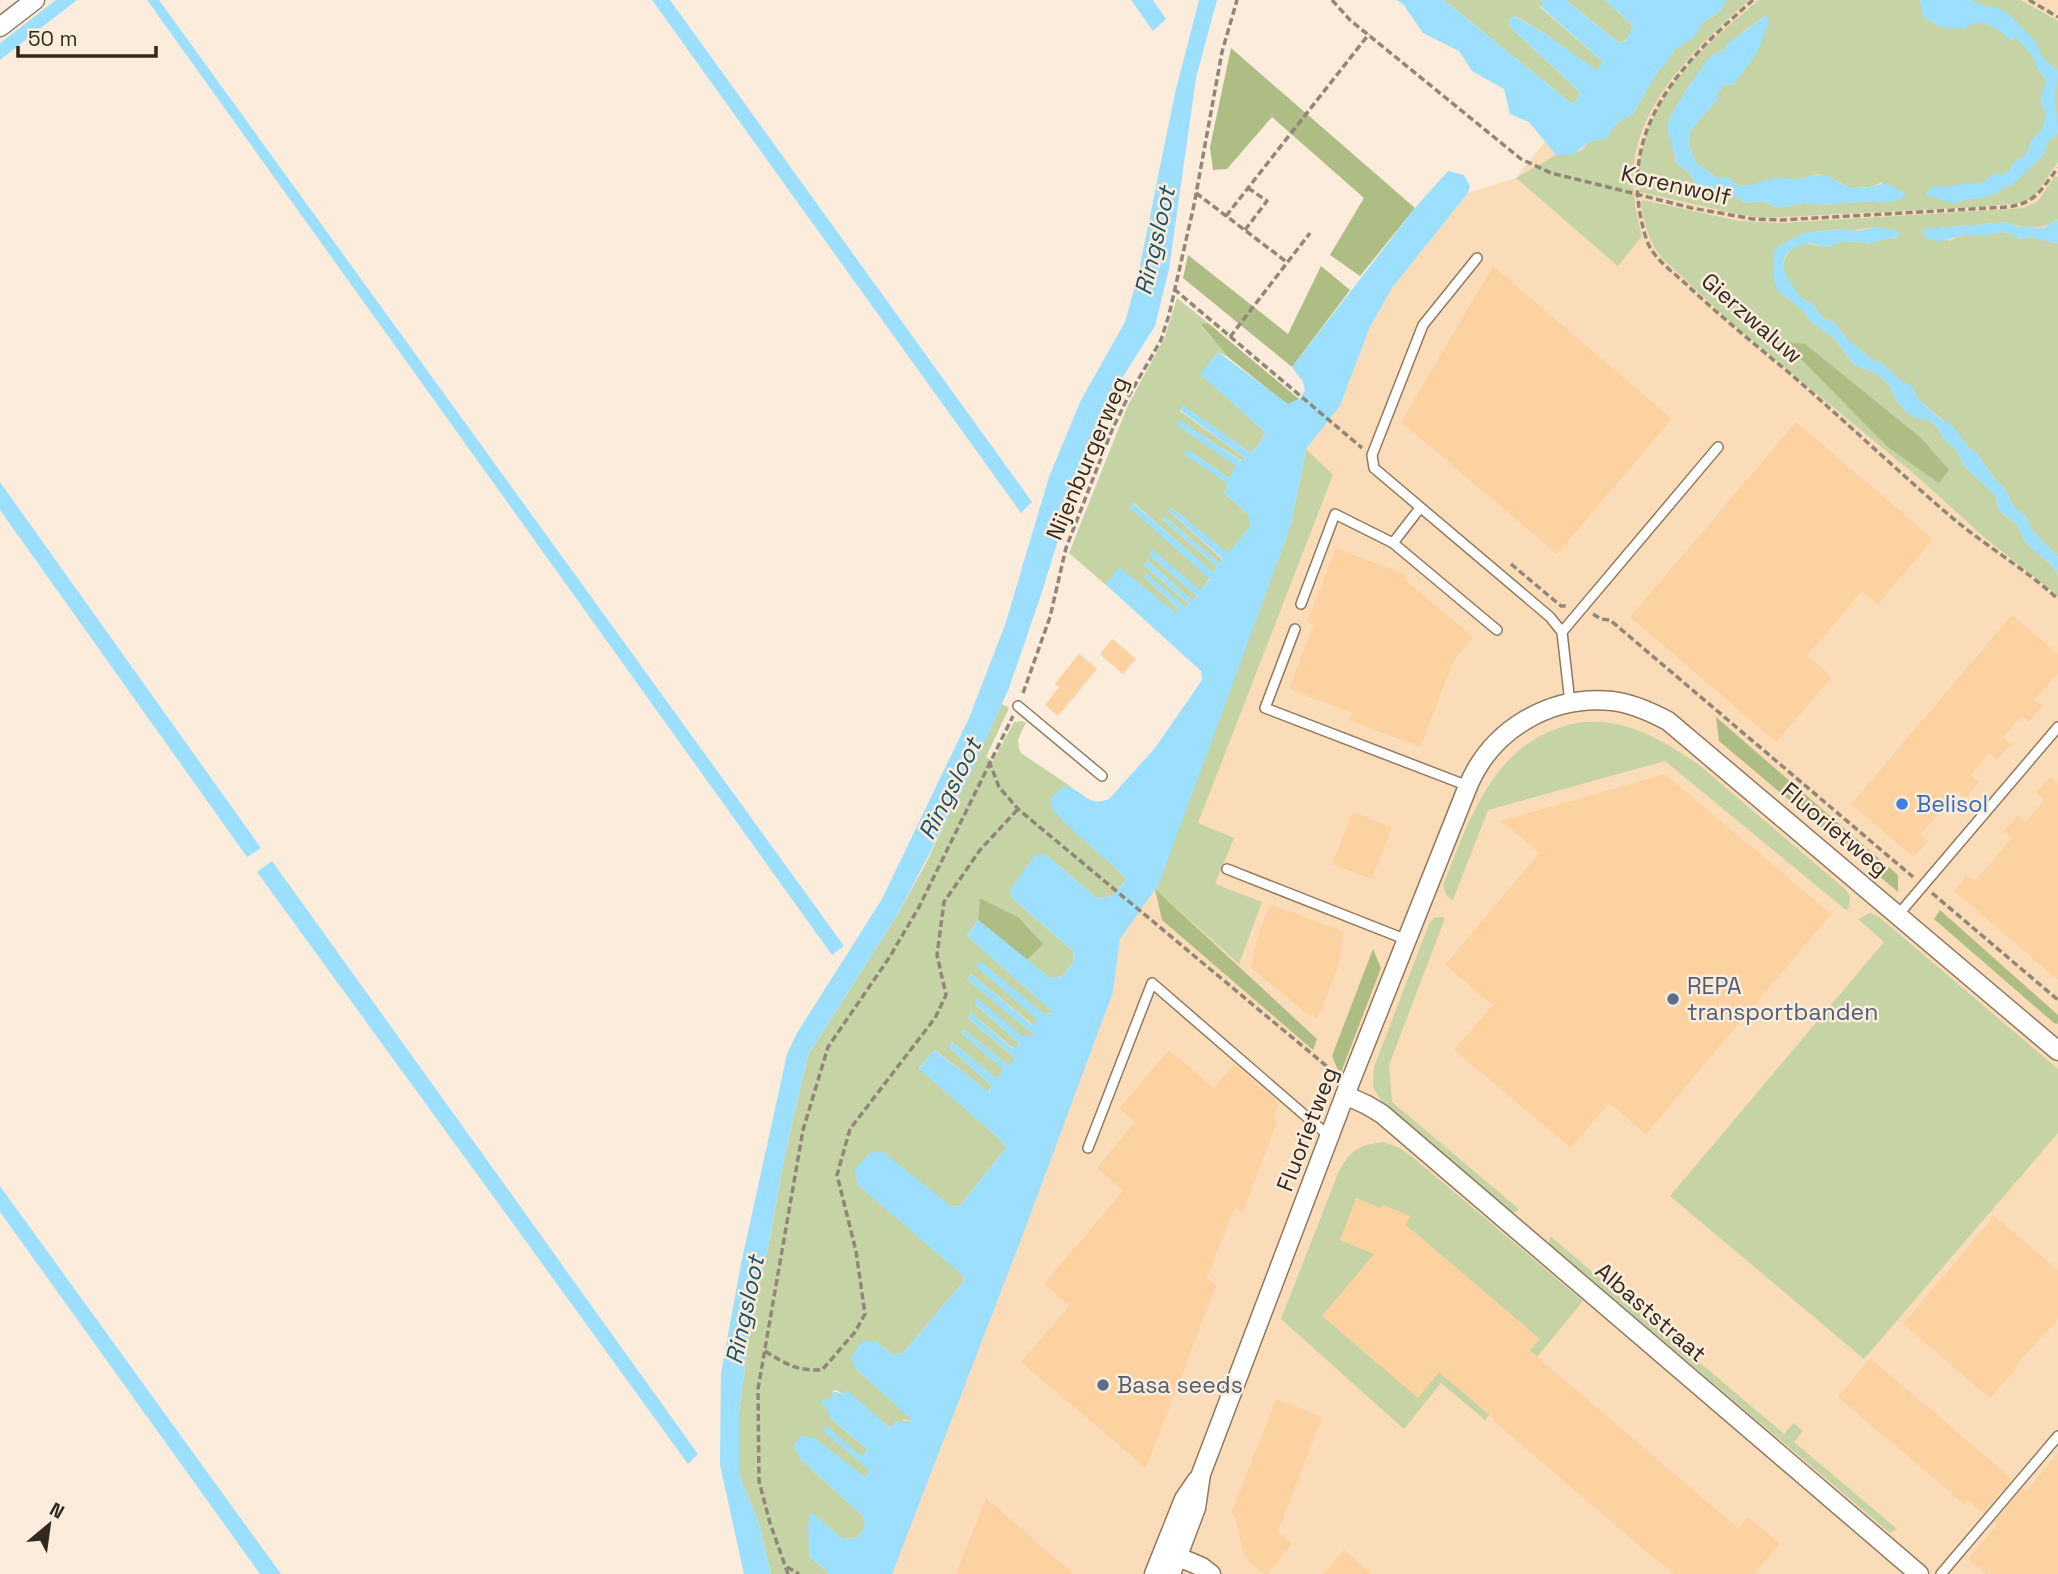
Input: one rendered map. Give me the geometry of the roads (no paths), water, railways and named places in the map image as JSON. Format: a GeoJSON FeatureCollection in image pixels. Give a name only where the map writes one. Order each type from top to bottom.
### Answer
{"type":"FeatureCollection","features":[{"type":"Feature","properties":{"kind":"street"},"geometry":{"type":"LineString","coordinates":[[0,27],[35,0]]}},
{"type":"Feature","properties":{"kind":"street","name":"Fluorietweg"},"geometry":{"type":"LineString","coordinates":[[1171,1574],[1171,1553],[1184,1499],[1201,1474],[1347,1091],[1468,786],[1482,760],[1516,725],[1550,708],[1570,703],[1614,701],[1637,707],[1668,721],[2058,1051]]}},
{"type":"Feature","properties":{"kind":"street","name":"Albaststraat"},"geometry":{"type":"LineString","coordinates":[[1347,1091],[1382,1114],[1919,1574]]}},
{"type":"Feature","properties":{"kind":"street"},"geometry":{"type":"LineString","coordinates":[[1171,1553],[1202,1567],[1210,1574]]}},
{"type":"Feature","properties":{"kind":"street","name":"Fluorietweg"},"geometry":{"type":"LineString","coordinates":[[1154,1574],[1171,1553]]}},
{"type":"Feature","properties":{"kind":"lane"},"geometry":{"type":"LineString","coordinates":[[1476,258],[1423,325],[1372,455],[1374,468],[1550,617],[1562,632],[1570,703]]}},
{"type":"Feature","properties":{"kind":"lane"},"geometry":{"type":"LineString","coordinates":[[1562,632],[1718,447]]}},
{"type":"Feature","properties":{"kind":"lane"},"geometry":{"type":"LineString","coordinates":[[1392,543],[1420,508]]}},
{"type":"Feature","properties":{"kind":"lane"},"geometry":{"type":"LineString","coordinates":[[1301,604],[1335,514],[1392,543],[1497,630]]}},
{"type":"Feature","properties":{"kind":"lane"},"geometry":{"type":"LineString","coordinates":[[1295,629],[1265,708],[1468,786]]}},
{"type":"Feature","properties":{"kind":"lane"},"geometry":{"type":"LineString","coordinates":[[1018,706],[1102,776]]}},
{"type":"Feature","properties":{"kind":"lane"},"geometry":{"type":"LineString","coordinates":[[1898,915],[2058,727]]}},
{"type":"Feature","properties":{"kind":"lane"},"geometry":{"type":"LineString","coordinates":[[1227,869],[1407,940]]}},
{"type":"Feature","properties":{"kind":"lane"},"geometry":{"type":"LineString","coordinates":[[1088,1147],[1152,984],[1330,1137]]}},
{"type":"Feature","properties":{"kind":"lane"},"geometry":{"type":"LineString","coordinates":[[1941,1574],[2058,1436]]}},
{"type":"Feature","properties":{"kind":"water"},"geometry":{"type":"Polygon","coordinates":[[[56,0],[77,0],[0,60],[0,43],[56,0]]]}},
{"type":"Feature","properties":{"kind":"water"},"geometry":{"type":"Polygon","coordinates":[[[147,0],[159,0],[844,946],[832,955],[147,0]]]}},
{"type":"Feature","properties":{"kind":"water"},"geometry":{"type":"Polygon","coordinates":[[[652,0],[670,0],[1032,502],[1021,513],[652,0]]]}},
{"type":"Feature","properties":{"kind":"water"},"geometry":{"type":"Polygon","coordinates":[[[1131,0],[1153,0],[1166,19],[1153,31],[1131,0]]]}},
{"type":"Feature","properties":{"kind":"water","name":"Ringsloot"},"geometry":{"type":"Polygon","coordinates":[[[1199,0],[1217,0],[1196,78],[1169,269],[1155,326],[1107,402],[1067,511],[1009,688],[970,775],[898,914],[808,1055],[751,1321],[739,1411],[739,1474],[759,1524],[771,1574],[744,1574],[720,1465],[721,1373],[741,1264],[787,1054],[797,1033],[882,899],[969,718],[1005,625],[1049,477],[1081,400],[1125,322],[1138,275],[1175,93],[1199,0]]]}},
{"type":"Feature","properties":{"kind":"water"},"geometry":{"type":"Polygon","coordinates":[[[1397,0],[1444,0],[1572,104],[1576,102],[1580,92],[1509,26],[1509,19],[1514,16],[1544,33],[1596,70],[1603,62],[1540,6],[1544,4],[1540,0],[1566,0],[1619,43],[1626,41],[1633,26],[1605,0],[1726,0],[1720,12],[1704,21],[1693,39],[1676,48],[1659,70],[1633,114],[1617,123],[1606,139],[1589,142],[1573,155],[1556,155],[1529,122],[1510,114],[1504,89],[1472,71],[1459,51],[1423,33],[1403,4],[1397,0]]]}},
{"type":"Feature","properties":{"kind":"water"},"geometry":{"type":"Polygon","coordinates":[[[1920,0],[1971,0],[1999,8],[2010,15],[2036,42],[2042,57],[2058,71],[2055,99],[2058,133],[2048,142],[2044,155],[2012,185],[1993,195],[1953,204],[1925,194],[1934,186],[1980,184],[1994,174],[2006,174],[2014,162],[2026,155],[2031,140],[2042,129],[2046,116],[2040,100],[2046,81],[2032,55],[2016,38],[2011,40],[1994,27],[1983,23],[1964,29],[1942,28],[1923,17],[1920,0]]]}},
{"type":"Feature","properties":{"kind":"water"},"geometry":{"type":"Polygon","coordinates":[[[1766,15],[1769,22],[1757,53],[1734,84],[1724,85],[1717,94],[1717,100],[1691,130],[1688,142],[1696,163],[1716,177],[1730,177],[1733,183],[1739,185],[1776,178],[1795,179],[1824,175],[1850,187],[1890,185],[1905,194],[1903,198],[1887,203],[1804,203],[1778,208],[1762,201],[1746,203],[1736,197],[1726,197],[1719,191],[1698,187],[1688,172],[1675,162],[1668,123],[1680,100],[1710,57],[1725,49],[1727,42],[1766,15]]]}},
{"type":"Feature","properties":{"kind":"water"},"geometry":{"type":"Polygon","coordinates":[[[1448,171],[1464,175],[1470,186],[1468,193],[1392,288],[1370,327],[1340,406],[1306,449],[1291,525],[1159,884],[1120,939],[1113,992],[892,1574],[830,1574],[809,1556],[808,1527],[811,1512],[843,1539],[857,1538],[865,1527],[863,1516],[800,1459],[794,1445],[801,1436],[814,1438],[865,1477],[870,1471],[823,1431],[826,1426],[861,1456],[868,1450],[829,1417],[830,1413],[821,1403],[823,1399],[831,1399],[832,1391],[843,1394],[847,1390],[890,1428],[896,1421],[913,1421],[856,1369],[851,1358],[862,1341],[875,1341],[892,1354],[903,1353],[964,1281],[963,1276],[858,1185],[854,1171],[869,1153],[882,1151],[951,1206],[959,1207],[1006,1148],[1003,1142],[919,1069],[934,1050],[989,1092],[992,1086],[949,1047],[952,1042],[997,1079],[1003,1069],[962,1034],[964,1030],[1008,1065],[1015,1058],[968,1018],[971,1013],[1013,1049],[1019,1043],[974,1003],[977,998],[1022,1036],[1035,1036],[967,979],[971,974],[1032,1025],[1038,1020],[976,966],[980,961],[1044,1014],[1054,1013],[967,936],[978,920],[1050,978],[1063,976],[1074,961],[1073,951],[1012,898],[1010,890],[1034,856],[1045,854],[1097,898],[1113,896],[1126,879],[1057,814],[1050,805],[1052,797],[1064,786],[1090,800],[1109,799],[1155,748],[1202,680],[1201,671],[1106,585],[1119,567],[1176,613],[1178,608],[1144,577],[1146,573],[1186,607],[1189,604],[1144,565],[1148,561],[1192,600],[1197,596],[1148,554],[1153,550],[1200,590],[1210,579],[1129,507],[1133,503],[1213,572],[1217,567],[1162,519],[1165,517],[1219,563],[1223,559],[1169,511],[1172,508],[1228,553],[1250,527],[1250,516],[1224,493],[1228,484],[1184,454],[1188,450],[1229,478],[1236,466],[1177,425],[1179,420],[1241,461],[1245,458],[1180,410],[1183,405],[1251,453],[1265,432],[1200,374],[1218,352],[1288,404],[1299,399],[1305,391],[1303,382],[1292,367],[1415,208],[1448,171]]]}},
{"type":"Feature","properties":{"kind":"water"},"geometry":{"type":"Polygon","coordinates":[[[2058,219],[2058,244],[2031,237],[2019,239],[2003,232],[1981,236],[1965,235],[1939,241],[1926,238],[1922,233],[1925,229],[2007,222],[2018,227],[2043,228],[2058,219]]]}},
{"type":"Feature","properties":{"kind":"water"},"geometry":{"type":"Polygon","coordinates":[[[1875,227],[1895,230],[1901,234],[1870,244],[1847,242],[1827,247],[1809,244],[1794,248],[1784,261],[1787,277],[1798,294],[1805,301],[1811,302],[1824,319],[1834,322],[1846,338],[1873,360],[1881,362],[1900,380],[1912,386],[1918,399],[1943,421],[1950,423],[2004,487],[2012,504],[2026,517],[2033,531],[2058,557],[2058,575],[2051,565],[2025,542],[2016,523],[2001,513],[1996,496],[1965,467],[1954,447],[1946,442],[1937,427],[1929,420],[1918,419],[1905,411],[1890,386],[1878,374],[1854,365],[1834,338],[1779,293],[1774,281],[1773,256],[1777,247],[1804,233],[1840,229],[1858,231],[1875,227]]]}},
{"type":"Feature","properties":{"kind":"water"},"geometry":{"type":"Polygon","coordinates":[[[0,482],[261,848],[247,857],[0,510],[0,482]]]}},
{"type":"Feature","properties":{"kind":"water"},"geometry":{"type":"Polygon","coordinates":[[[272,861],[698,1454],[688,1464],[257,872],[272,861]]]}},
{"type":"Feature","properties":{"kind":"water"},"geometry":{"type":"Polygon","coordinates":[[[0,1186],[281,1574],[260,1574],[0,1212],[0,1186]]]}},
{"type":"Feature","properties":{"kind":"place","name":"Belisol"},"geometry":{"type":"Point","coordinates":[1902,804]}},
{"type":"Feature","properties":{"kind":"place","name":"REPA transportbanden"},"geometry":{"type":"Point","coordinates":[1673,999]}},
{"type":"Feature","properties":{"kind":"place","name":"Basa seeds"},"geometry":{"type":"Point","coordinates":[1103,1385]}}]}
